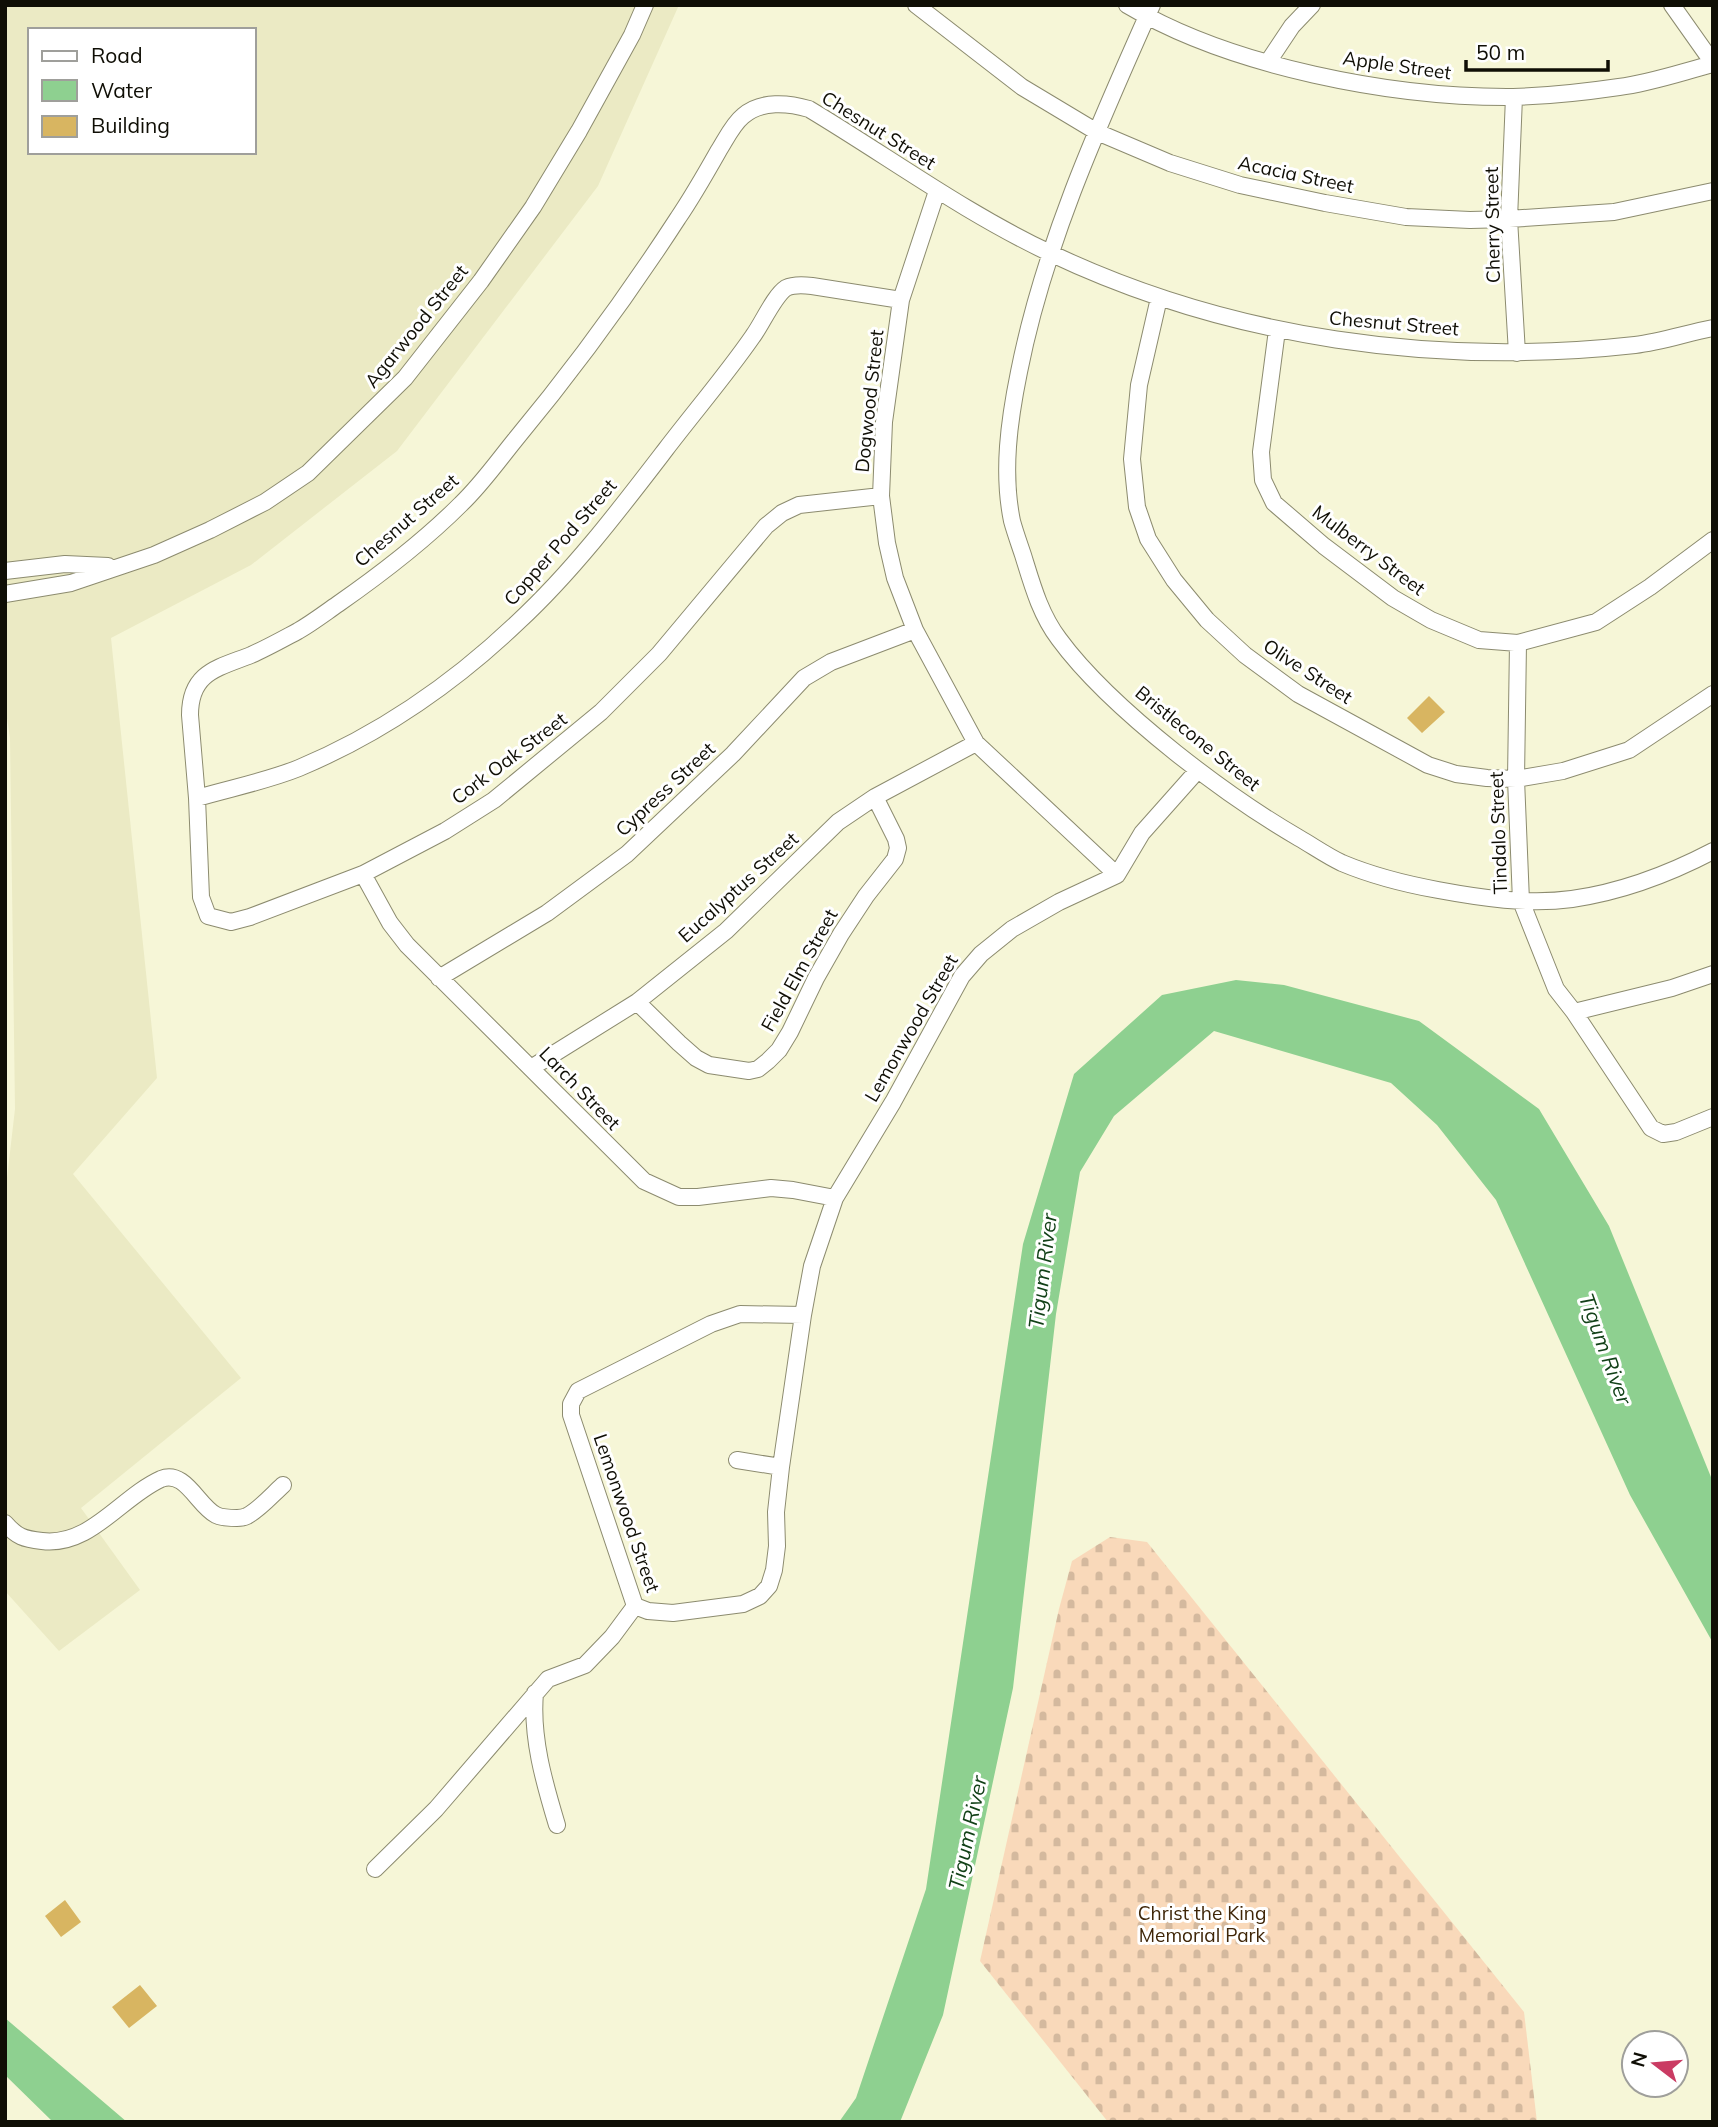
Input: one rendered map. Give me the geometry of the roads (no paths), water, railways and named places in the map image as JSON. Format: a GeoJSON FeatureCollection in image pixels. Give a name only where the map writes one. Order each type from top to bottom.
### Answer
{"type":"FeatureCollection","features":[{"type":"Feature","properties":{"kind":"street","name":"Agarwood Street"},"geometry":{"type":"LineString","coordinates":[[5,594],[71,583],[153,555],[265,502],[308,473],[405,378],[481,281],[533,207],[579,131],[632,35],[645,5]]}},
{"type":"Feature","properties":{"kind":"street","name":"Acacia Street"},"geometry":{"type":"LineString","coordinates":[[916,5],[1022,87],[1097,132],[1170,163],[1252,188],[1405,217],[1509,219],[1615,212],[1713,191]]}},
{"type":"Feature","properties":{"kind":"street","name":"Apple Street"},"geometry":{"type":"LineString","coordinates":[[1127,5],[1149,11],[1205,43],[1268,62],[1328,77],[1442,94],[1514,97],[1622,87],[1713,64]]}},
{"type":"Feature","properties":{"kind":"street"},"geometry":{"type":"LineString","coordinates":[[1268,62],[1292,26],[1312,5]]}},
{"type":"Feature","properties":{"kind":"street"},"geometry":{"type":"LineString","coordinates":[[1672,5],[1713,64]]}},
{"type":"Feature","properties":{"kind":"street","name":"Bristlecone Street"},"geometry":{"type":"LineString","coordinates":[[1149,11],[1097,132],[1050,253],[1035,303],[1011,413],[1007,464],[1012,520],[1039,604],[1058,638],[1086,670],[1145,728],[1198,770],[1277,825],[1340,862],[1396,882],[1472,896],[1521,901],[1570,899],[1615,890],[1679,869],[1713,851]]}},
{"type":"Feature","properties":{"kind":"street","name":"Cherry Street"},"geometry":{"type":"LineString","coordinates":[[1514,97],[1509,219],[1517,353]]}},
{"type":"Feature","properties":{"kind":"street","name":"Chesnut Street"},"geometry":{"type":"LineString","coordinates":[[197,798],[190,701],[194,688],[203,676],[254,654],[312,622],[403,556],[462,503],[565,377],[646,266],[730,132],[743,116],[755,109],[776,104],[792,104],[809,109],[937,191],[1050,253],[1159,298],[1277,330],[1327,340],[1517,353],[1637,345],[1713,328]]}},
{"type":"Feature","properties":{"kind":"street","name":"Dogwood Street"},"geometry":{"type":"LineString","coordinates":[[937,191],[901,300],[884,422],[881,496],[895,578],[915,630],[976,743],[1117,876]]}},
{"type":"Feature","properties":{"kind":"street","name":"Copper Pod Street"},"geometry":{"type":"LineString","coordinates":[[197,798],[296,769],[344,747],[407,709],[478,659],[520,621],[576,561],[754,336],[786,288],[812,286],[901,300]]}},
{"type":"Feature","properties":{"kind":"street","name":"Olive Street"},"geometry":{"type":"LineString","coordinates":[[1159,298],[1139,386],[1132,459],[1137,507],[1144,529],[1148,540],[1174,580],[1207,620],[1245,655],[1298,694],[1428,765],[1456,774],[1516,779],[1563,771],[1629,750],[1713,694]]}},
{"type":"Feature","properties":{"kind":"street","name":"Mulberry Street"},"geometry":{"type":"LineString","coordinates":[[1277,330],[1261,452],[1263,480],[1274,503],[1333,553],[1393,598],[1421,615],[1479,640],[1518,643],[1596,622],[1650,587],[1713,540]]}},
{"type":"Feature","properties":{"kind":"street","name":"Cork Oak Street"},"geometry":{"type":"LineString","coordinates":[[197,798],[201,897],[208,916],[231,922],[250,917],[363,874],[445,831],[494,800],[601,712],[659,654],[774,519],[799,505],[881,496]]}},
{"type":"Feature","properties":{"kind":"street","name":"Agarwood Street"},"geometry":{"type":"LineString","coordinates":[[5,571],[65,564],[117,567]]}},
{"type":"Feature","properties":{"kind":"street","name":"Cypress Street"},"geometry":{"type":"LineString","coordinates":[[439,978],[548,913],[627,854],[733,754],[804,678],[831,662],[915,630]]}},
{"type":"Feature","properties":{"kind":"street","name":"Tindalo Street"},"geometry":{"type":"LineString","coordinates":[[1518,643],[1516,779],[1521,901],[1556,989],[1651,1128],[1663,1134],[1676,1132],[1713,1117]]}},
{"type":"Feature","properties":{"kind":"street","name":"Eucalyptus Street"},"geometry":{"type":"LineString","coordinates":[[531,1068],[637,1002],[726,931],[838,822],[875,797],[976,743]]}},
{"type":"Feature","properties":{"kind":"street"},"geometry":{"type":"LineString","coordinates":[[1117,876],[1142,833],[1198,770]]}},
{"type":"Feature","properties":{"kind":"street","name":"Field Elm Street"},"geometry":{"type":"LineString","coordinates":[[637,1002],[679,1043],[709,1065],[749,1071],[758,1069],[768,1061],[779,1050],[790,1032],[841,934],[895,859],[898,848],[896,839],[875,797]]}},
{"type":"Feature","properties":{"kind":"street","name":"Larch Street"},"geometry":{"type":"LineString","coordinates":[[363,874],[390,923],[407,946],[643,1181],[679,1197],[771,1188],[835,1198]]}},
{"type":"Feature","properties":{"kind":"street","name":"Lemonwood Street"},"geometry":{"type":"LineString","coordinates":[[803,1314],[740,1314],[711,1324],[578,1391],[571,1404],[571,1415],[635,1606],[648,1611],[673,1613],[743,1604],[760,1596],[769,1586],[777,1546],[776,1512],[781,1467],[803,1314],[812,1266],[835,1198],[893,1102],[962,976],[981,954],[1012,929],[1059,902],[1117,876]]}},
{"type":"Feature","properties":{"kind":"street"},"geometry":{"type":"LineString","coordinates":[[1574,1012],[1672,988],[1713,974]]}},
{"type":"Feature","properties":{"kind":"street"},"geometry":{"type":"LineString","coordinates":[[737,1460],[781,1467]]}},
{"type":"Feature","properties":{"kind":"street"},"geometry":{"type":"LineString","coordinates":[[5,1524],[15,1535],[32,1540],[56,1543],[76,1538],[165,1477],[174,1477],[183,1482],[215,1514],[245,1518],[283,1485]]}},
{"type":"Feature","properties":{"kind":"street"},"geometry":{"type":"LineString","coordinates":[[375,1870],[436,1809],[548,1679],[585,1665],[612,1637],[635,1606]]}},
{"type":"Feature","properties":{"kind":"street"},"geometry":{"type":"LineString","coordinates":[[535,1693],[535,1728],[557,1825]]}},
{"type":"Feature","properties":{"kind":"water","name":"Tigum River"},"geometry":{"type":"Polygon","coordinates":[[[1236,980],[1284,985],[1419,1021],[1539,1109],[1609,1226],[1713,1482],[1713,1643],[1630,1495],[1496,1200],[1437,1125],[1391,1083],[1214,1031],[1114,1116],[1080,1172],[1056,1314],[1013,1688],[943,2015],[900,2122],[839,2122],[856,2098],[926,1889],[1023,1244],[1074,1074],[1162,995],[1236,980]]]}},
{"type":"Feature","properties":{"kind":"water"},"geometry":{"type":"Polygon","coordinates":[[[5,2018],[127,2122],[53,2122],[5,2075],[5,2018]]]}},
{"type":"Feature","properties":{"kind":"park label","name":"Christ the King Memorial Park"},"geometry":{"type":"Point","coordinates":[1202,1924]}}]}
